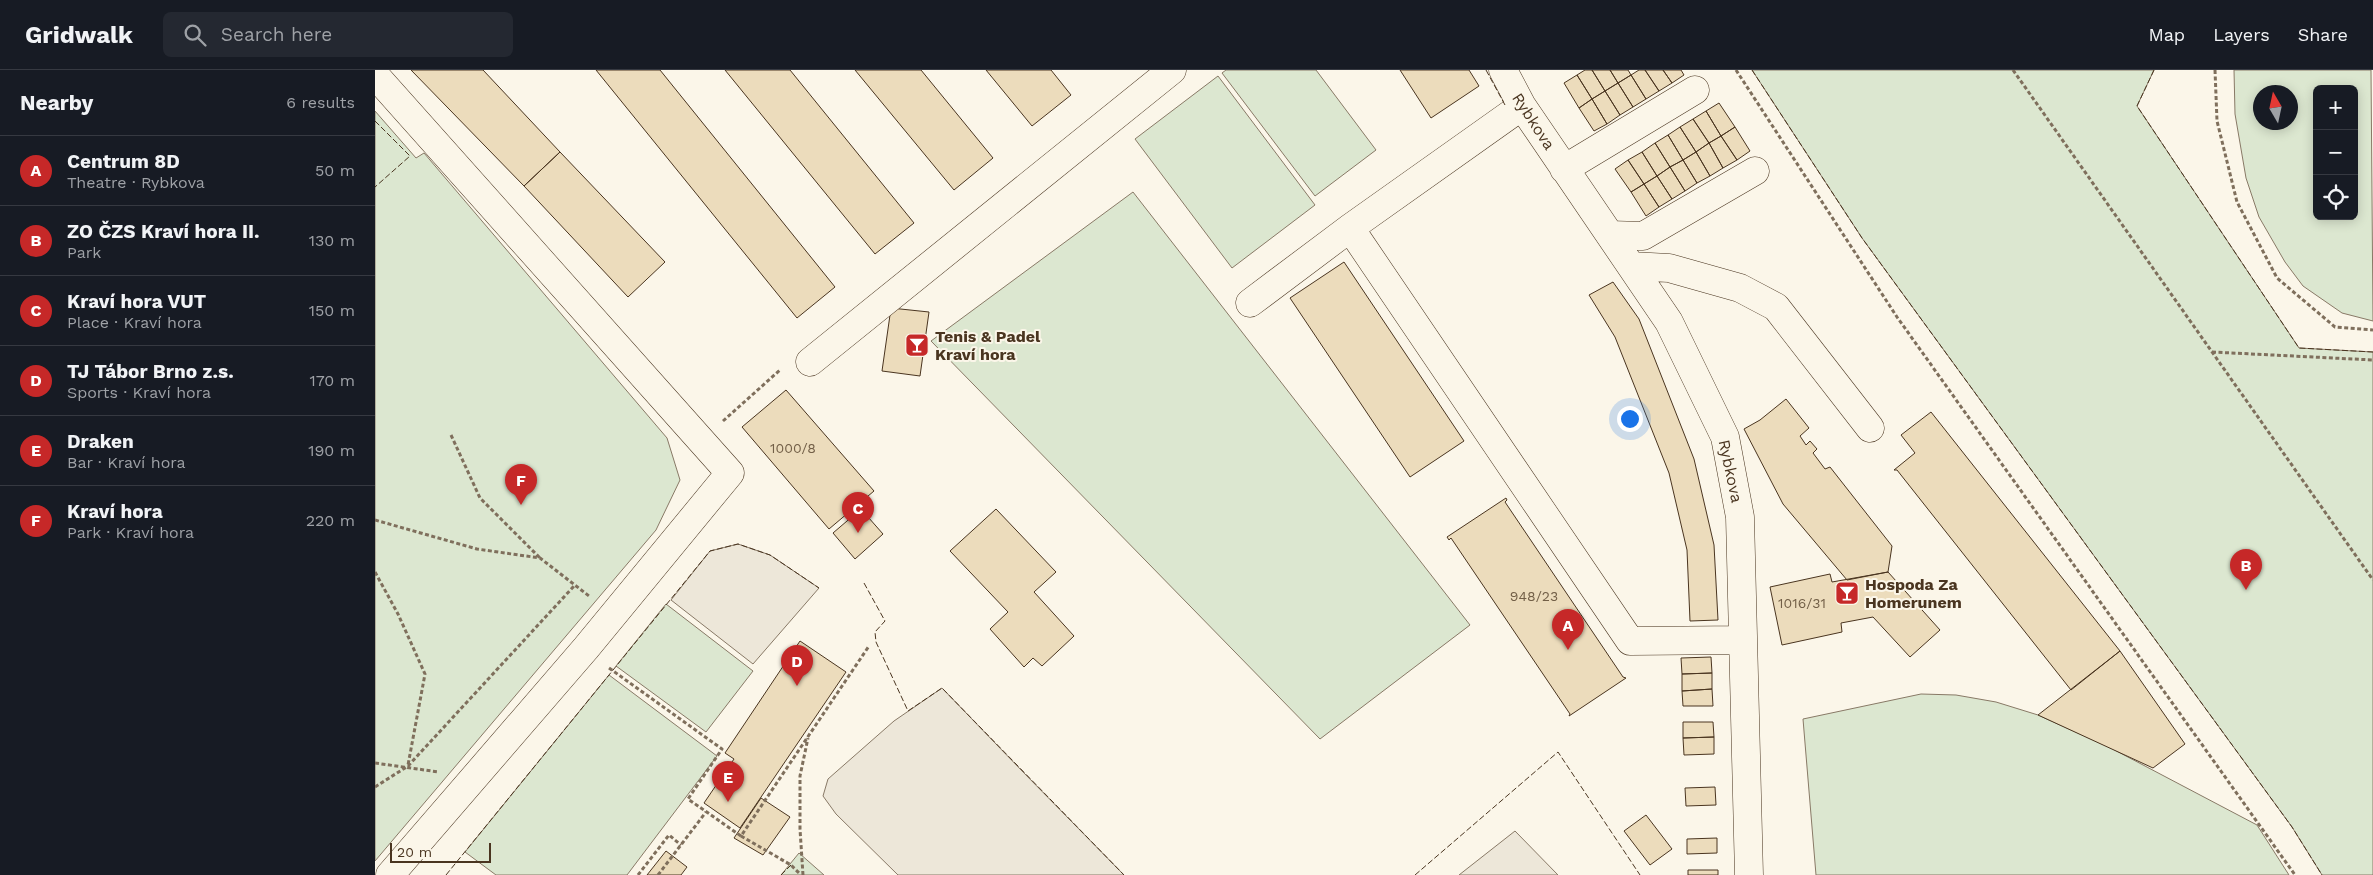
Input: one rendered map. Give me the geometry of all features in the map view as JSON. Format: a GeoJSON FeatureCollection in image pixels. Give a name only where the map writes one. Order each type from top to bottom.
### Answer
{"type":"FeatureCollection","features":[{"type":"Feature","properties":{"kind":"street"},"geometry":{"type":"LineString","coordinates":[[798,363],[1172,70]]}},
{"type":"Feature","properties":{"kind":"street","name":"Rybkova"},"geometry":{"type":"LineString","coordinates":[[1503,70],[1522,106],[1669,322],[1725,437],[1740,517],[1749,875]]}},
{"type":"Feature","properties":{"kind":"street"},"geometry":{"type":"LineString","coordinates":[[375,75],[730,473],[586,648],[475,779],[390,875]]}},
{"type":"Feature","properties":{"kind":"street"},"geometry":{"type":"LineString","coordinates":[[1565,168],[1695,90]]}},
{"type":"Feature","properties":{"kind":"street"},"geometry":{"type":"LineString","coordinates":[[1250,303],[1350,228],[1522,106]]}},
{"type":"Feature","properties":{"kind":"street"},"geometry":{"type":"LineString","coordinates":[[1610,235],[1643,236],[1755,171]]}},
{"type":"Feature","properties":{"kind":"street"},"geometry":{"type":"LineString","coordinates":[[1350,228],[1630,641],[1743,640]]}},
{"type":"Feature","properties":{"kind":"street"},"geometry":{"type":"LineString","coordinates":[[1631,266],[1669,268],[1740,288],[1776,307],[1870,428]]}},
{"type":"Feature","properties":{"kind":"path"},"geometry":{"type":"LineString","coordinates":[[1736,70],[1903,325],[2295,875]]}},
{"type":"Feature","properties":{"kind":"path"},"geometry":{"type":"LineString","coordinates":[[2013,70],[2373,580]]}},
{"type":"Feature","properties":{"kind":"path"},"geometry":{"type":"LineString","coordinates":[[2215,70],[2217,121],[2237,202],[2277,278],[2335,327],[2373,330]]}},
{"type":"Feature","properties":{"kind":"path"},"geometry":{"type":"LineString","coordinates":[[2212,352],[2373,360]]}},
{"type":"Feature","properties":{"kind":"path"},"geometry":{"type":"LineString","coordinates":[[702,441],[798,363]]}},
{"type":"Feature","properties":{"kind":"path"},"geometry":{"type":"LineString","coordinates":[[451,436],[480,498],[540,558],[613,614]]}},
{"type":"Feature","properties":{"kind":"path"},"geometry":{"type":"LineString","coordinates":[[375,520],[477,549],[540,558]]}},
{"type":"Feature","properties":{"kind":"path"},"geometry":{"type":"LineString","coordinates":[[375,572],[398,614],[425,674],[408,766]]}},
{"type":"Feature","properties":{"kind":"path"},"geometry":{"type":"LineString","coordinates":[[375,787],[408,766],[575,585]]}},
{"type":"Feature","properties":{"kind":"path"},"geometry":{"type":"LineString","coordinates":[[741,836],[869,646]]}},
{"type":"Feature","properties":{"kind":"path"},"geometry":{"type":"LineString","coordinates":[[586,648],[612,670],[722,749],[688,799],[741,836],[791,865],[802,875]]}},
{"type":"Feature","properties":{"kind":"path"},"geometry":{"type":"LineString","coordinates":[[802,875],[800,776],[809,735]]}},
{"type":"Feature","properties":{"kind":"path"},"geometry":{"type":"LineString","coordinates":[[375,762],[408,766],[475,779]]}},
{"type":"Feature","properties":{"kind":"path"},"geometry":{"type":"LineString","coordinates":[[658,875],[706,812]]}},
{"type":"Feature","properties":{"kind":"path"},"geometry":{"type":"LineString","coordinates":[[638,875],[669,835],[681,845]]}},
{"type":"Feature","properties":{"kind":"green space"},"geometry":{"type":"Polygon","coordinates":[[[1226,70],[1316,70],[1376,150],[1315,196],[1222,73],[1226,70]]]}},
{"type":"Feature","properties":{"kind":"green space"},"geometry":{"type":"Polygon","coordinates":[[[1752,70],[2154,70],[2137,106],[2299,348],[2373,352],[2373,875],[2322,875],[2292,827],[1862,238],[1752,70]]]}},
{"type":"Feature","properties":{"kind":"green space"},"geometry":{"type":"Polygon","coordinates":[[[2234,70],[2371,70],[2373,321],[2342,313],[2303,286],[2285,262],[2259,217],[2246,178],[2235,114],[2234,70]]]}},
{"type":"Feature","properties":{"kind":"green space"},"geometry":{"type":"Polygon","coordinates":[[[1218,76],[1315,205],[1232,268],[1135,139],[1218,76]]]}},
{"type":"Feature","properties":{"kind":"green space"},"geometry":{"type":"Polygon","coordinates":[[[375,111],[416,158],[424,153],[667,438],[680,480],[656,530],[375,861],[375,111]]]}},
{"type":"Feature","properties":{"kind":"green space"},"geometry":{"type":"Polygon","coordinates":[[[1133,192],[1470,625],[1320,739],[931,341],[1133,192]]]}},
{"type":"Feature","properties":{"kind":"green space"},"geometry":{"type":"Polygon","coordinates":[[[666,604],[753,671],[706,732],[616,666],[666,604]]]}},
{"type":"Feature","properties":{"kind":"green space"},"geometry":{"type":"Polygon","coordinates":[[[609,675],[717,756],[627,875],[496,875],[465,852],[609,675]]]}},
{"type":"Feature","properties":{"kind":"green space"},"geometry":{"type":"Polygon","coordinates":[[[1921,694],[1956,695],[1996,702],[2038,715],[2107,746],[2257,825],[2289,875],[1816,875],[1803,719],[1921,694]]]}},
{"type":"Feature","properties":{"kind":"green space"},"geometry":{"type":"Polygon","coordinates":[[[799,853],[824,875],[781,875],[799,853]]]}},
{"type":"Feature","properties":{"kind":"shaded area"},"geometry":{"type":"Polygon","coordinates":[[[738,544],[770,555],[819,588],[753,664],[671,600],[710,551],[738,544]]]}},
{"type":"Feature","properties":{"kind":"shaded area"},"geometry":{"type":"Polygon","coordinates":[[[942,688],[1124,875],[898,875],[836,814],[823,796],[828,779],[894,721],[942,688]]]}},
{"type":"Feature","properties":{"kind":"shaded area"},"geometry":{"type":"Polygon","coordinates":[[[1515,831],[1558,875],[1459,875],[1515,831]]]}},
{"type":"Feature","properties":{"kind":"building"},"geometry":{"type":"Polygon","coordinates":[[[411,70],[483,70],[560,152],[524,186],[411,70]]]}},
{"type":"Feature","properties":{"kind":"building"},"geometry":{"type":"Polygon","coordinates":[[[596,70],[660,70],[835,287],[797,318],[596,70]]]}},
{"type":"Feature","properties":{"kind":"building"},"geometry":{"type":"Polygon","coordinates":[[[725,70],[790,70],[914,223],[875,254],[725,70]]]}},
{"type":"Feature","properties":{"kind":"building"},"geometry":{"type":"Polygon","coordinates":[[[855,70],[921,70],[993,158],[954,190],[855,70]]]}},
{"type":"Feature","properties":{"kind":"building"},"geometry":{"type":"Polygon","coordinates":[[[986,70],[1051,70],[1071,95],[1032,126],[986,70]]]}},
{"type":"Feature","properties":{"kind":"building"},"geometry":{"type":"Polygon","coordinates":[[[1400,70],[1469,70],[1479,86],[1431,118],[1400,70]]]}},
{"type":"Feature","properties":{"kind":"building"},"geometry":{"type":"Polygon","coordinates":[[[1585,70],[1592,70],[1605,91],[1592,99],[1577,75],[1585,70]]]}},
{"type":"Feature","properties":{"kind":"building"},"geometry":{"type":"Polygon","coordinates":[[[1592,70],[1610,70],[1618,83],[1605,91],[1592,70]]]}},
{"type":"Feature","properties":{"kind":"building"},"geometry":{"type":"Polygon","coordinates":[[[1610,70],[1628,70],[1631,75],[1618,83],[1610,70]]]}},
{"type":"Feature","properties":{"kind":"building"},"geometry":{"type":"Polygon","coordinates":[[[1639,70],[1645,70],[1659,91],[1646,99],[1631,75],[1639,70]]]}},
{"type":"Feature","properties":{"kind":"building"},"geometry":{"type":"Polygon","coordinates":[[[1645,70],[1663,70],[1672,83],[1659,91],[1645,70]]]}},
{"type":"Feature","properties":{"kind":"building"},"geometry":{"type":"Polygon","coordinates":[[[1663,70],[1681,70],[1684,75],[1672,83],[1663,70]]]}},
{"type":"Feature","properties":{"kind":"building"},"geometry":{"type":"Polygon","coordinates":[[[1577,75],[1592,99],[1579,108],[1564,83],[1577,75]]]}},
{"type":"Feature","properties":{"kind":"building"},"geometry":{"type":"Polygon","coordinates":[[[1631,75],[1646,99],[1633,107],[1618,83],[1631,75]]]}},
{"type":"Feature","properties":{"kind":"building"},"geometry":{"type":"Polygon","coordinates":[[[1618,83],[1633,107],[1620,115],[1605,91],[1618,83]]]}},
{"type":"Feature","properties":{"kind":"building"},"geometry":{"type":"Polygon","coordinates":[[[1605,91],[1620,115],[1607,124],[1592,99],[1605,91]]]}},
{"type":"Feature","properties":{"kind":"building"},"geometry":{"type":"Polygon","coordinates":[[[1592,99],[1607,124],[1594,131],[1579,108],[1592,99]]]}},
{"type":"Feature","properties":{"kind":"building"},"geometry":{"type":"Polygon","coordinates":[[[1719,103],[1735,127],[1721,136],[1706,111],[1719,103]]]}},
{"type":"Feature","properties":{"kind":"building"},"geometry":{"type":"Polygon","coordinates":[[[1706,111],[1721,136],[1709,143],[1693,119],[1706,111]]]}},
{"type":"Feature","properties":{"kind":"building"},"geometry":{"type":"Polygon","coordinates":[[[1693,119],[1709,143],[1696,152],[1680,127],[1693,119]]]}},
{"type":"Feature","properties":{"kind":"building"},"geometry":{"type":"Polygon","coordinates":[[[1680,127],[1696,152],[1683,160],[1668,135],[1680,127]]]}},
{"type":"Feature","properties":{"kind":"building"},"geometry":{"type":"Polygon","coordinates":[[[1735,127],[1750,151],[1737,160],[1721,136],[1735,127]]]}},
{"type":"Feature","properties":{"kind":"building"},"geometry":{"type":"Polygon","coordinates":[[[1668,135],[1683,160],[1670,167],[1655,143],[1668,135]]]}},
{"type":"Feature","properties":{"kind":"building"},"geometry":{"type":"Polygon","coordinates":[[[1721,136],[1737,160],[1723,168],[1709,143],[1721,136]]]}},
{"type":"Feature","properties":{"kind":"building"},"geometry":{"type":"Polygon","coordinates":[[[1655,143],[1670,167],[1657,176],[1642,152],[1655,143]]]}},
{"type":"Feature","properties":{"kind":"building"},"geometry":{"type":"Polygon","coordinates":[[[1709,143],[1723,168],[1710,176],[1696,152],[1709,143]]]}},
{"type":"Feature","properties":{"kind":"building"},"geometry":{"type":"Polygon","coordinates":[[[560,152],[665,262],[628,297],[524,186],[560,152]]]}},
{"type":"Feature","properties":{"kind":"building"},"geometry":{"type":"Polygon","coordinates":[[[1642,152],[1657,176],[1644,184],[1628,160],[1642,152]]]}},
{"type":"Feature","properties":{"kind":"building"},"geometry":{"type":"Polygon","coordinates":[[[1696,152],[1710,176],[1697,183],[1683,160],[1696,152]]]}},
{"type":"Feature","properties":{"kind":"building"},"geometry":{"type":"Polygon","coordinates":[[[1628,160],[1644,184],[1631,192],[1615,169],[1628,160]]]}},
{"type":"Feature","properties":{"kind":"building"},"geometry":{"type":"Polygon","coordinates":[[[1683,160],[1697,183],[1685,191],[1670,167],[1683,160]]]}},
{"type":"Feature","properties":{"kind":"building"},"geometry":{"type":"Polygon","coordinates":[[[1670,167],[1685,191],[1672,199],[1657,176],[1670,167]]]}},
{"type":"Feature","properties":{"kind":"building"},"geometry":{"type":"Polygon","coordinates":[[[1657,176],[1672,199],[1659,207],[1644,184],[1657,176]]]}},
{"type":"Feature","properties":{"kind":"building"},"geometry":{"type":"Polygon","coordinates":[[[1644,184],[1659,207],[1646,216],[1631,192],[1644,184]]]}},
{"type":"Feature","properties":{"kind":"building"},"geometry":{"type":"Polygon","coordinates":[[[1344,262],[1464,441],[1410,477],[1290,298],[1344,262]]]}},
{"type":"Feature","properties":{"kind":"building"},"geometry":{"type":"Polygon","coordinates":[[[1613,282],[1639,319],[1694,459],[1714,545],[1718,620],[1690,621],[1687,550],[1669,473],[1615,337],[1589,295],[1613,282]]]}},
{"type":"Feature","properties":{"kind":"building"},"geometry":{"type":"Polygon","coordinates":[[[891,308],[929,312],[920,376],[882,371],[891,308]]]}},
{"type":"Feature","properties":{"kind":"building"},"geometry":{"type":"Polygon","coordinates":[[[786,390],[874,491],[829,529],[742,427],[786,390]]]}},
{"type":"Feature","properties":{"kind":"building"},"geometry":{"type":"Polygon","coordinates":[[[1786,399],[1809,428],[1800,436],[1806,445],[1810,441],[1817,449],[1813,453],[1825,469],[1830,467],[1892,546],[1888,572],[1847,580],[1783,504],[1744,429],[1760,420],[1786,399]]]}},
{"type":"Feature","properties":{"kind":"building"},"geometry":{"type":"Polygon","coordinates":[[[1931,412],[2120,651],[2071,690],[1897,470],[1894,470],[1915,453],[1901,435],[1931,412]]]}},
{"type":"Feature","properties":{"kind":"building"},"geometry":{"type":"Polygon","coordinates":[[[1506,498],[1505,502],[1623,677],[1626,678],[1569,716],[1570,714],[1451,538],[1449,540],[1447,537],[1506,498]]]}},
{"type":"Feature","properties":{"kind":"building"},"geometry":{"type":"Polygon","coordinates":[[[861,509],[883,534],[855,559],[833,533],[861,509]]]}},
{"type":"Feature","properties":{"kind":"building"},"geometry":{"type":"Polygon","coordinates":[[[996,509],[1056,572],[1034,592],[1074,636],[1042,666],[1033,658],[1024,667],[990,629],[1008,612],[950,551],[996,509]]]}},
{"type":"Feature","properties":{"kind":"building"},"geometry":{"type":"Polygon","coordinates":[[[1888,572],[1940,630],[1910,657],[1873,617],[1841,623],[1842,632],[1782,645],[1770,587],[1830,574],[1832,582],[1888,572]]]}},
{"type":"Feature","properties":{"kind":"building"},"geometry":{"type":"Polygon","coordinates":[[[800,641],[846,672],[740,828],[704,803],[734,759],[725,753],[800,641]]]}},
{"type":"Feature","properties":{"kind":"building"},"geometry":{"type":"Polygon","coordinates":[[[2120,651],[2185,744],[2153,768],[2038,715],[2120,651]]]}},
{"type":"Feature","properties":{"kind":"building"},"geometry":{"type":"Polygon","coordinates":[[[1711,657],[1712,673],[1682,674],[1681,658],[1711,657]]]}},
{"type":"Feature","properties":{"kind":"building"},"geometry":{"type":"Polygon","coordinates":[[[1712,673],[1712,689],[1682,691],[1682,674],[1712,673]]]}},
{"type":"Feature","properties":{"kind":"building"},"geometry":{"type":"Polygon","coordinates":[[[1712,689],[1713,706],[1683,706],[1682,691],[1712,689]]]}},
{"type":"Feature","properties":{"kind":"building"},"geometry":{"type":"Polygon","coordinates":[[[1683,722],[1713,722],[1714,737],[1683,738],[1683,722]]]}},
{"type":"Feature","properties":{"kind":"building"},"geometry":{"type":"Polygon","coordinates":[[[1714,737],[1714,754],[1684,755],[1683,738],[1714,737]]]}},
{"type":"Feature","properties":{"kind":"building"},"geometry":{"type":"Polygon","coordinates":[[[1715,787],[1716,805],[1686,806],[1685,788],[1715,787]]]}},
{"type":"Feature","properties":{"kind":"building"},"geometry":{"type":"Polygon","coordinates":[[[761,798],[790,817],[763,855],[734,838],[761,798]]]}},
{"type":"Feature","properties":{"kind":"building"},"geometry":{"type":"Polygon","coordinates":[[[1646,815],[1672,849],[1650,865],[1624,831],[1646,815]]]}},
{"type":"Feature","properties":{"kind":"building"},"geometry":{"type":"Polygon","coordinates":[[[1717,838],[1717,853],[1687,854],[1687,839],[1717,838]]]}},
{"type":"Feature","properties":{"kind":"building"},"geometry":{"type":"Polygon","coordinates":[[[666,851],[687,867],[681,875],[647,875],[666,851]]]}},
{"type":"Feature","properties":{"kind":"building"},"geometry":{"type":"Polygon","coordinates":[[[1688,870],[1718,870],[1718,875],[1688,875],[1688,870]]]}},
{"type":"Feature","properties":{"kind":"fence"},"geometry":{"type":"LineString","coordinates":[[1486,70],[1505,105]]}},
{"type":"Feature","properties":{"kind":"fence"},"geometry":{"type":"LineString","coordinates":[[1752,70],[1862,238],[2292,827],[2322,875]]}},
{"type":"Feature","properties":{"kind":"fence"},"geometry":{"type":"LineString","coordinates":[[2154,70],[2137,106],[2299,348],[2373,352]]}},
{"type":"Feature","properties":{"kind":"fence"},"geometry":{"type":"LineString","coordinates":[[375,121],[410,156],[375,187]]}},
{"type":"Feature","properties":{"kind":"fence"},"geometry":{"type":"LineString","coordinates":[[446,875],[710,551],[738,544],[770,555],[819,588]]}},
{"type":"Feature","properties":{"kind":"fence"},"geometry":{"type":"LineString","coordinates":[[864,583],[885,621],[875,632],[876,642],[908,711],[942,688],[1124,875]]}},
{"type":"Feature","properties":{"kind":"fence"},"geometry":{"type":"LineString","coordinates":[[1415,875],[1558,752],[1640,875]]}},
{"type":"Feature","properties":{"kind":"fence"},"geometry":{"type":"LineString","coordinates":[[781,875],[791,865]]}},
{"type":"Feature","properties":{"kind":"place","name":"Tenis & Padel Kraví hora"},"geometry":{"type":"Point","coordinates":[917,345]}},
{"type":"Feature","properties":{"kind":"place","name":"Kraví hora"},"geometry":{"type":"Point","coordinates":[521,505]}},
{"type":"Feature","properties":{"kind":"place","name":"Kraví hora VUT"},"geometry":{"type":"Point","coordinates":[858,533]}},
{"type":"Feature","properties":{"kind":"place","name":"ZO ČZS Kraví hora II."},"geometry":{"type":"Point","coordinates":[2246,590]}},
{"type":"Feature","properties":{"kind":"place","name":"Hospoda Za Homerunem"},"geometry":{"type":"Point","coordinates":[1847,593]}},
{"type":"Feature","properties":{"kind":"place","name":"Centrum 8D"},"geometry":{"type":"Point","coordinates":[1568,650]}},
{"type":"Feature","properties":{"kind":"place","name":"TJ Tábor Brno z.s."},"geometry":{"type":"Point","coordinates":[797,686]}},
{"type":"Feature","properties":{"kind":"place","name":"Draken"},"geometry":{"type":"Point","coordinates":[728,802]}}]}
